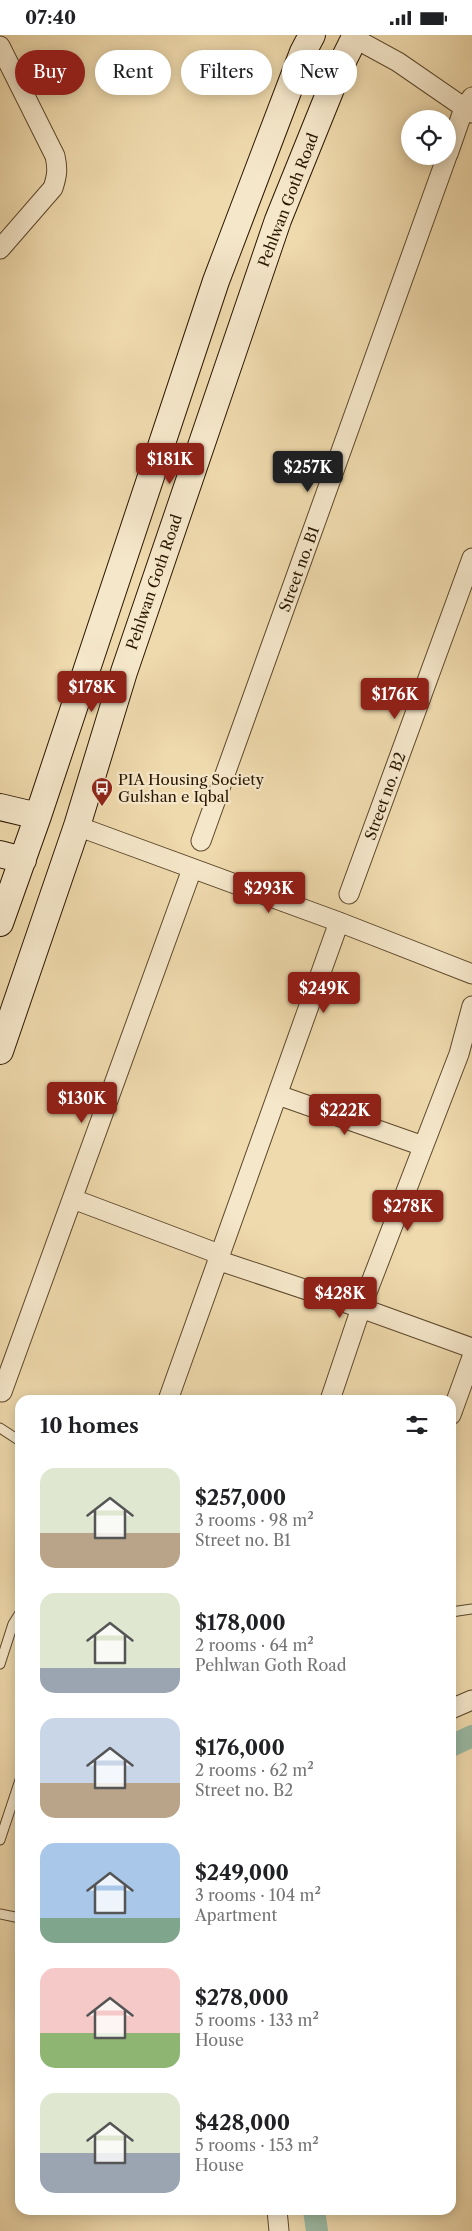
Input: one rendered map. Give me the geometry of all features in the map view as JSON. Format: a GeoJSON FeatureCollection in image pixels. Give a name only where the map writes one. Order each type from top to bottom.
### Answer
{"type":"FeatureCollection","features":[{"type":"Feature","properties":{"kind":"main road"},"geometry":{"type":"LineString","coordinates":[[0,923],[11,857],[38,816],[216,281],[312,35]]}},
{"type":"Feature","properties":{"kind":"main road","name":"Pehlwan Goth Road"},"geometry":{"type":"LineString","coordinates":[[0,1051],[8,995],[77,826],[116,699],[278,220],[339,69],[355,37]]}},
{"type":"Feature","properties":{"kind":"main road"},"geometry":{"type":"LineString","coordinates":[[81,687],[116,699]]}},
{"type":"Feature","properties":{"kind":"main road"},"geometry":{"type":"LineString","coordinates":[[0,807],[38,816]]}},
{"type":"Feature","properties":{"kind":"street"},"geometry":{"type":"LineString","coordinates":[[355,37],[469,106]]}},
{"type":"Feature","properties":{"kind":"street"},"geometry":{"type":"LineString","coordinates":[[0,50],[55,156],[58,167],[53,188],[0,249]]}},
{"type":"Feature","properties":{"kind":"street","name":"Street no. B1"},"geometry":{"type":"LineString","coordinates":[[456,135],[469,106]]}},
{"type":"Feature","properties":{"kind":"street","name":"Street no. B1"},"geometry":{"type":"LineString","coordinates":[[201,841],[443,165]]}},
{"type":"Feature","properties":{"kind":"street","name":"Street no. B2"},"geometry":{"type":"LineString","coordinates":[[349,894],[472,557]]}},
{"type":"Feature","properties":{"kind":"street"},"geometry":{"type":"LineString","coordinates":[[77,826],[339,922],[472,974]]}},
{"type":"Feature","properties":{"kind":"street"},"geometry":{"type":"LineString","coordinates":[[2,1392],[192,869]]}},
{"type":"Feature","properties":{"kind":"street"},"geometry":{"type":"LineString","coordinates":[[170,1395],[339,922]]}},
{"type":"Feature","properties":{"kind":"street"},"geometry":{"type":"LineString","coordinates":[[332,1395],[361,1308],[459,1054],[472,1005]]}},
{"type":"Feature","properties":{"kind":"street"},"geometry":{"type":"LineString","coordinates":[[278,1095],[423,1147]]}},
{"type":"Feature","properties":{"kind":"street"},"geometry":{"type":"LineString","coordinates":[[72,1199],[218,1257],[472,1349]]}},
{"type":"Feature","properties":{"kind":"street"},"geometry":{"type":"LineString","coordinates":[[456,1401],[472,1357]]}},
{"type":"Feature","properties":{"kind":"street"},"geometry":{"type":"LineString","coordinates":[[456,1707],[472,1700]]}},
{"type":"Feature","properties":{"kind":"street"},"geometry":{"type":"LineString","coordinates":[[277,2215],[278,2231]]}},
{"type":"Feature","properties":{"kind":"lane"},"geometry":{"type":"LineString","coordinates":[[0,1428],[15,1438]]}},
{"type":"Feature","properties":{"kind":"lane"},"geometry":{"type":"LineString","coordinates":[[456,1612],[472,1609]]}},
{"type":"Feature","properties":{"kind":"lane"},"geometry":{"type":"LineString","coordinates":[[0,1664],[15,1621]]}},
{"type":"Feature","properties":{"kind":"lane"},"geometry":{"type":"LineString","coordinates":[[0,1840],[15,1795]]}},
{"type":"Feature","properties":{"kind":"lane"},"geometry":{"type":"LineString","coordinates":[[0,1914],[15,1917]]}},
{"type":"Feature","properties":{"kind":"waterway"},"geometry":{"type":"LineString","coordinates":[[456,1744],[472,1736]]}},
{"type":"Feature","properties":{"kind":"waterway"},"geometry":{"type":"LineString","coordinates":[[315,2215],[317,2231]]}},
{"type":"Feature","properties":{"kind":"place","name":"PIA Housing Society Gulshan e Iqbal"},"geometry":{"type":"Point","coordinates":[102,807]}}]}
